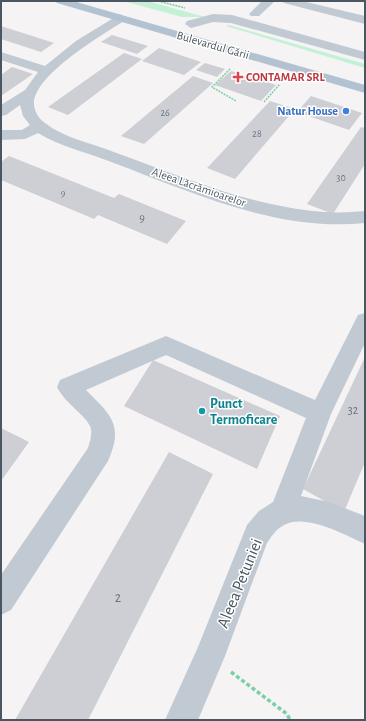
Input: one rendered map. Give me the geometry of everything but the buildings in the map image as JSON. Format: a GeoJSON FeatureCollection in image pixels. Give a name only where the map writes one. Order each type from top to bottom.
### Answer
{"type":"FeatureCollection","features":[{"type":"Feature","properties":{"kind":"main road","name":"Bulevardul Gării"},"geometry":{"type":"LineString","coordinates":[[61,1],[365,89]]}},
{"type":"Feature","properties":{"kind":"main road","name":"Bulevardul Gării"},"geometry":{"type":"LineString","coordinates":[[176,20],[213,30]]}},
{"type":"Feature","properties":{"kind":"street"},"geometry":{"type":"LineString","coordinates":[[249,12],[255,1]]}},
{"type":"Feature","properties":{"kind":"street"},"geometry":{"type":"LineString","coordinates":[[232,19],[269,1]]}},
{"type":"Feature","properties":{"kind":"street"},"geometry":{"type":"LineString","coordinates":[[288,1],[365,20]]}},
{"type":"Feature","properties":{"kind":"street"},"geometry":{"type":"LineString","coordinates":[[249,12],[365,44]]}},
{"type":"Feature","properties":{"kind":"street"},"geometry":{"type":"LineString","coordinates":[[1,112],[28,93],[46,70],[120,18]]}},
{"type":"Feature","properties":{"kind":"street"},"geometry":{"type":"LineString","coordinates":[[191,24],[213,18],[232,19],[365,56]]}},
{"type":"Feature","properties":{"kind":"street"},"geometry":{"type":"LineString","coordinates":[[1,56],[46,70]]}},
{"type":"Feature","properties":{"kind":"street"},"geometry":{"type":"LineString","coordinates":[[1,135],[25,134],[39,126],[29,115],[27,104],[28,93]]}},
{"type":"Feature","properties":{"kind":"street","name":"Aleea Lăcrămioarelor"},"geometry":{"type":"LineString","coordinates":[[39,126],[72,141],[164,176],[258,207],[319,217],[365,217]]}},
{"type":"Feature","properties":{"kind":"street"},"geometry":{"type":"LineString","coordinates":[[282,512],[320,413],[365,321]]}},
{"type":"Feature","properties":{"kind":"street"},"geometry":{"type":"LineString","coordinates":[[1,600],[99,453],[103,436],[101,421],[68,387],[166,344],[320,413]]}},
{"type":"Feature","properties":{"kind":"street","name":"Aleea Petuniei"},"geometry":{"type":"LineString","coordinates":[[181,720],[210,656],[257,535],[269,520],[282,512],[300,509],[324,513],[365,530]]}},
{"type":"Feature","properties":{"kind":"path"},"geometry":{"type":"LineString","coordinates":[[230,69],[212,87],[236,101]]}},
{"type":"Feature","properties":{"kind":"path"},"geometry":{"type":"LineString","coordinates":[[264,102],[280,84]]}},
{"type":"Feature","properties":{"kind":"path"},"geometry":{"type":"LineString","coordinates":[[210,656],[287,714],[290,720]]}},
{"type":"Feature","properties":{"kind":"green space"},"geometry":{"type":"Polygon","coordinates":[[[123,1],[147,1],[205,17],[182,17],[123,1]]]}},
{"type":"Feature","properties":{"kind":"green space"},"geometry":{"type":"Polygon","coordinates":[[[229,25],[365,64],[365,68],[226,26],[229,25]]]}},
{"type":"Feature","properties":{"kind":"place","name":"CONTAMAR SRL"},"geometry":{"type":"Point","coordinates":[238,77]}},
{"type":"Feature","properties":{"kind":"place","name":"Natur House"},"geometry":{"type":"Point","coordinates":[346,111]}},
{"type":"Feature","properties":{"kind":"place","name":"Punct Termoficare"},"geometry":{"type":"Point","coordinates":[202,411]}}]}
